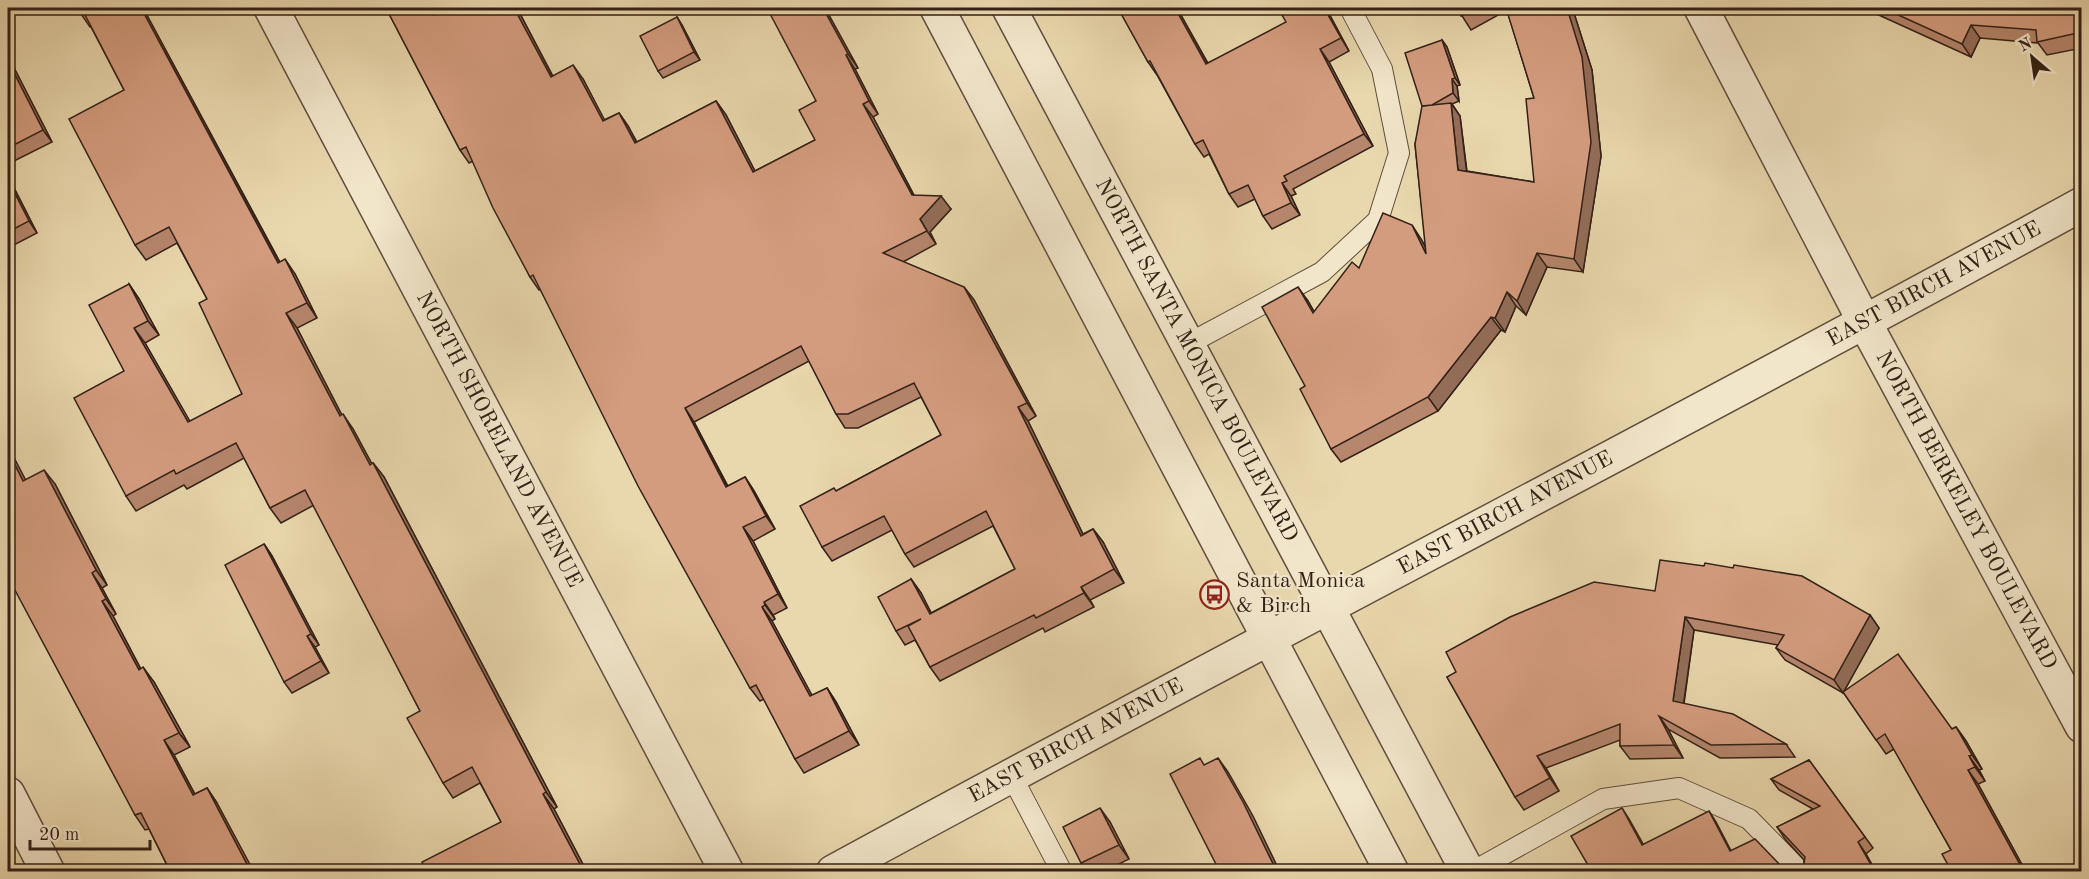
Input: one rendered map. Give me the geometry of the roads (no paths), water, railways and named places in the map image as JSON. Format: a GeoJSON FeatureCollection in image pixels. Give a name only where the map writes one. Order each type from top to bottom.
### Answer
{"type":"FeatureCollection","features":[{"type":"Feature","properties":{"kind":"street","name":"NORTH SHORELAND AVENUE"},"geometry":{"type":"LineString","coordinates":[[271,8],[727,872]]}},
{"type":"Feature","properties":{"kind":"street"},"geometry":{"type":"LineString","coordinates":[[937,8],[1392,872]]}},
{"type":"Feature","properties":{"kind":"street","name":"NORTH SANTA MONICA BOULEVARD"},"geometry":{"type":"LineString","coordinates":[[1010,8],[1470,872]]}},
{"type":"Feature","properties":{"kind":"street","name":"NORTH BERKELEY BOULEVARD"},"geometry":{"type":"LineString","coordinates":[[1701,8],[1865,323],[2082,726]]}},
{"type":"Feature","properties":{"kind":"street","name":"EAST BIRCH AVENUE"},"geometry":{"type":"LineString","coordinates":[[833,872],[1011,775],[1865,323],[2082,204]]}},
{"type":"Feature","properties":{"kind":"street"},"geometry":{"type":"LineString","coordinates":[[8,794],[48,872]]}},
{"type":"Feature","properties":{"kind":"lane"},"geometry":{"type":"LineString","coordinates":[[1188,344],[1322,272],[1378,220],[1399,153],[1382,69],[1350,8]]}},
{"type":"Feature","properties":{"kind":"lane"},"geometry":{"type":"LineString","coordinates":[[1011,775],[1062,872]]}},
{"type":"Feature","properties":{"kind":"lane"},"geometry":{"type":"LineString","coordinates":[[1470,872],[1603,799],[1679,788],[1749,819],[1801,872]]}},
{"type":"Feature","properties":{"kind":"place","name":"Santa Monica & Birch"},"geometry":{"type":"Point","coordinates":[1215,594]}}]}
